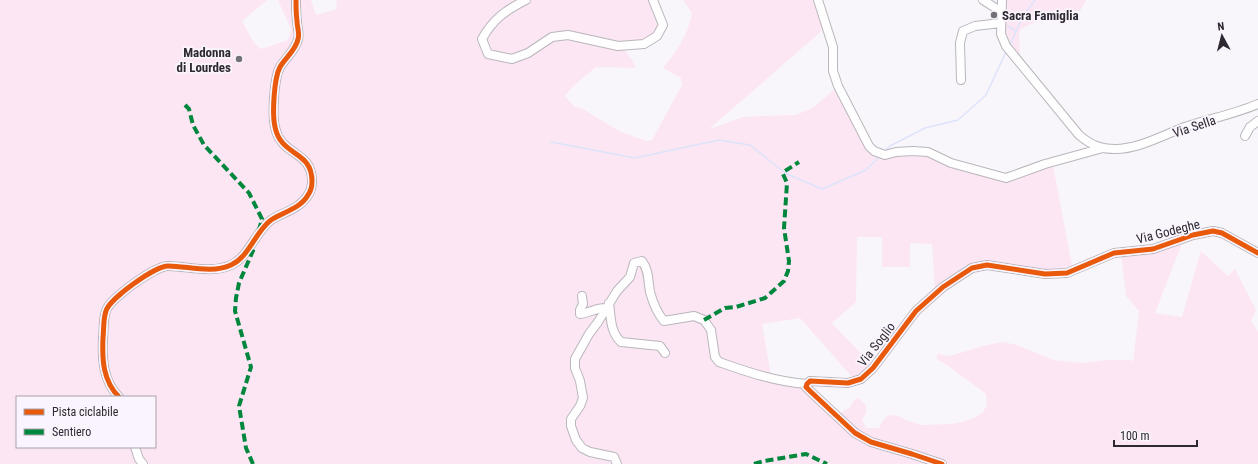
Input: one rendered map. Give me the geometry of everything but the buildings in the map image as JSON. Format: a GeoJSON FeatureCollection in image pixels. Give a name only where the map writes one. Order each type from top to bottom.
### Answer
{"type":"FeatureCollection","features":[{"type":"Feature","properties":{"kind":"street"},"geometry":{"type":"LineString","coordinates":[[118,396],[108,383],[102,352],[104,317],[111,302],[154,270],[166,266],[202,269],[229,266],[242,256],[253,240],[271,220],[304,202],[309,195],[312,187],[311,169],[302,158],[282,143],[274,126],[276,78],[280,67],[296,47],[299,38],[296,0]]}},
{"type":"Feature","properties":{"kind":"street"},"geometry":{"type":"LineString","coordinates":[[526,0],[507,10],[490,25],[482,39],[488,54],[512,59],[528,53],[552,37],[568,35],[618,46],[644,44],[656,36],[663,25],[653,0]]}},
{"type":"Feature","properties":{"kind":"street"},"geometry":{"type":"LineString","coordinates":[[818,0],[833,47],[833,71],[838,86],[869,146],[874,151],[885,155],[896,152],[928,152],[951,163],[1006,178],[1045,164],[1103,148]]}},
{"type":"Feature","properties":{"kind":"street"},"geometry":{"type":"LineString","coordinates":[[983,0],[996,9],[1001,19]]}},
{"type":"Feature","properties":{"kind":"street"},"geometry":{"type":"LineString","coordinates":[[1002,0],[1001,34],[1008,49],[1080,135],[1089,144],[1103,148]]}},
{"type":"Feature","properties":{"kind":"street"},"geometry":{"type":"LineString","coordinates":[[961,80],[960,43],[963,31],[1001,19]]}},
{"type":"Feature","properties":{"kind":"street","name":"Via Sella"},"geometry":{"type":"LineString","coordinates":[[1103,148],[1114,149],[1129,147],[1258,104]]}},
{"type":"Feature","properties":{"kind":"street"},"geometry":{"type":"LineString","coordinates":[[1245,136],[1250,127],[1258,121]]}},
{"type":"Feature","properties":{"kind":"street","name":"Via Godeghe"},"geometry":{"type":"LineString","coordinates":[[987,265],[1045,274],[1066,273],[1114,253],[1153,249],[1193,235],[1213,231],[1222,233],[1258,254]]}},
{"type":"Feature","properties":{"kind":"street","name":"Via Soglio"},"geometry":{"type":"LineString","coordinates":[[608,305],[617,291],[630,277],[634,263],[642,261],[647,269],[650,292],[658,314],[664,321],[689,316],[694,316],[704,320],[711,330],[715,357],[720,362],[768,378],[789,383],[807,384],[810,381],[848,383],[861,379],[873,368],[916,311],[943,287],[972,268],[987,265]]}},
{"type":"Feature","properties":{"kind":"street"},"geometry":{"type":"LineString","coordinates":[[582,296],[583,304],[580,314],[608,305]]}},
{"type":"Feature","properties":{"kind":"street"},"geometry":{"type":"LineString","coordinates":[[608,305],[613,332],[618,340],[621,342],[660,346],[665,353]]}},
{"type":"Feature","properties":{"kind":"street"},"geometry":{"type":"LineString","coordinates":[[608,305],[589,334],[576,359],[575,368],[580,381],[583,398],[572,419],[571,426],[576,440],[582,448],[590,452],[614,457],[617,464]]}},
{"type":"Feature","properties":{"kind":"street"},"geometry":{"type":"LineString","coordinates":[[807,384],[806,388],[855,433],[871,442],[942,464]]}},
{"type":"Feature","properties":{"kind":"street"},"geometry":{"type":"LineString","coordinates":[[135,448],[143,464]]}},
{"type":"Feature","properties":{"kind":"shaded area"},"geometry":{"type":"Polygon","coordinates":[[[0,0],[267,0],[242,21],[254,43],[261,49],[288,40],[291,29],[278,0],[311,0],[316,15],[337,9],[336,0],[653,0],[661,29],[654,36],[624,49],[636,68],[596,67],[573,86],[565,96],[575,107],[583,109],[619,131],[646,141],[652,140],[682,85],[681,78],[663,68],[685,36],[688,28],[692,13],[683,0],[815,0],[824,29],[709,129],[743,117],[796,115],[814,107],[837,87],[868,148],[880,156],[910,151],[1007,176],[1052,160],[1072,266],[1053,271],[985,261],[978,262],[952,276],[935,289],[932,244],[910,243],[910,267],[882,267],[882,237],[857,237],[856,302],[832,323],[871,364],[861,375],[853,378],[800,318],[762,324],[772,381],[803,388],[848,430],[934,464],[0,464],[0,0]]]}},
{"type":"Feature","properties":{"kind":"shaded area"},"geometry":{"type":"Polygon","coordinates":[[[1005,0],[1086,0],[1080,11],[1055,12],[1023,28],[1019,32],[1020,56],[1010,42],[1006,30],[1005,0]]]}},
{"type":"Feature","properties":{"kind":"shaded area"},"geometry":{"type":"Polygon","coordinates":[[[1183,241],[1155,313],[1182,317],[1201,251],[1228,276],[1235,269],[1256,310],[1251,321],[1258,331],[1258,464],[948,464],[925,455],[873,440],[858,431],[838,414],[850,407],[854,400],[859,398],[866,406],[866,413],[862,419],[866,428],[879,428],[883,420],[889,415],[899,416],[921,425],[952,424],[974,418],[983,412],[987,405],[986,394],[938,360],[936,356],[939,354],[950,356],[983,346],[1003,342],[1017,345],[1053,360],[1082,363],[1107,360],[1131,360],[1133,362],[1139,311],[1126,296],[1121,255],[1183,241]]]}},
{"type":"Feature","properties":{"kind":"waterway"},"geometry":{"type":"LineString","coordinates":[[1010,45],[1023,16],[1035,0]]}},
{"type":"Feature","properties":{"kind":"waterway"},"geometry":{"type":"LineString","coordinates":[[1008,26],[1016,31]]}},
{"type":"Feature","properties":{"kind":"waterway"},"geometry":{"type":"LineString","coordinates":[[885,151],[890,146],[925,128],[958,120],[986,95],[1006,52]]}},
{"type":"Feature","properties":{"kind":"waterway"},"geometry":{"type":"LineString","coordinates":[[551,142],[635,158],[719,140],[750,145],[785,173],[822,189],[866,170],[879,157]]}},
{"type":"Feature","properties":{"kind":"marked path"},"geometry":{"type":"LineString","coordinates":[[185,105],[189,109],[193,125],[204,145],[249,193],[262,219],[259,230]]}},
{"type":"Feature","properties":{"kind":"marked path"},"geometry":{"type":"LineString","coordinates":[[704,320],[725,308],[736,307],[765,298],[784,281],[788,271],[789,261],[784,228],[787,183],[783,174],[799,162]]}},
{"type":"Feature","properties":{"kind":"marked path"},"geometry":{"type":"LineString","coordinates":[[253,464],[246,448],[239,406],[251,367],[235,311],[239,283],[255,246]]}},
{"type":"Feature","properties":{"kind":"marked path"},"geometry":{"type":"LineString","coordinates":[[754,464],[806,454],[827,464]]}},
{"type":"Feature","properties":{"kind":"cycle path"},"geometry":{"type":"LineString","coordinates":[[118,396],[110,384],[103,362],[105,314],[115,299],[143,277],[162,267],[176,266],[216,269],[231,265],[243,256],[265,225],[276,217],[301,204],[310,192],[312,187],[311,171],[302,158],[283,144],[278,137],[274,121],[274,96],[278,72],[282,63],[295,47],[299,37],[296,16],[296,0]]}},
{"type":"Feature","properties":{"kind":"cycle path"},"geometry":{"type":"LineString","coordinates":[[942,464],[871,442],[855,433],[806,387],[807,384],[810,381],[848,383],[861,379],[873,368],[916,311],[943,287],[972,268],[987,265],[1045,274],[1067,273],[1114,253],[1153,249],[1193,235],[1213,231],[1222,233],[1258,253]]}},
{"type":"Feature","properties":{"kind":"place","name":"Sacra Famiglia"},"geometry":{"type":"Point","coordinates":[994,15]}},
{"type":"Feature","properties":{"kind":"place","name":"Madonna di Lourdes"},"geometry":{"type":"Point","coordinates":[239,59]}}]}
